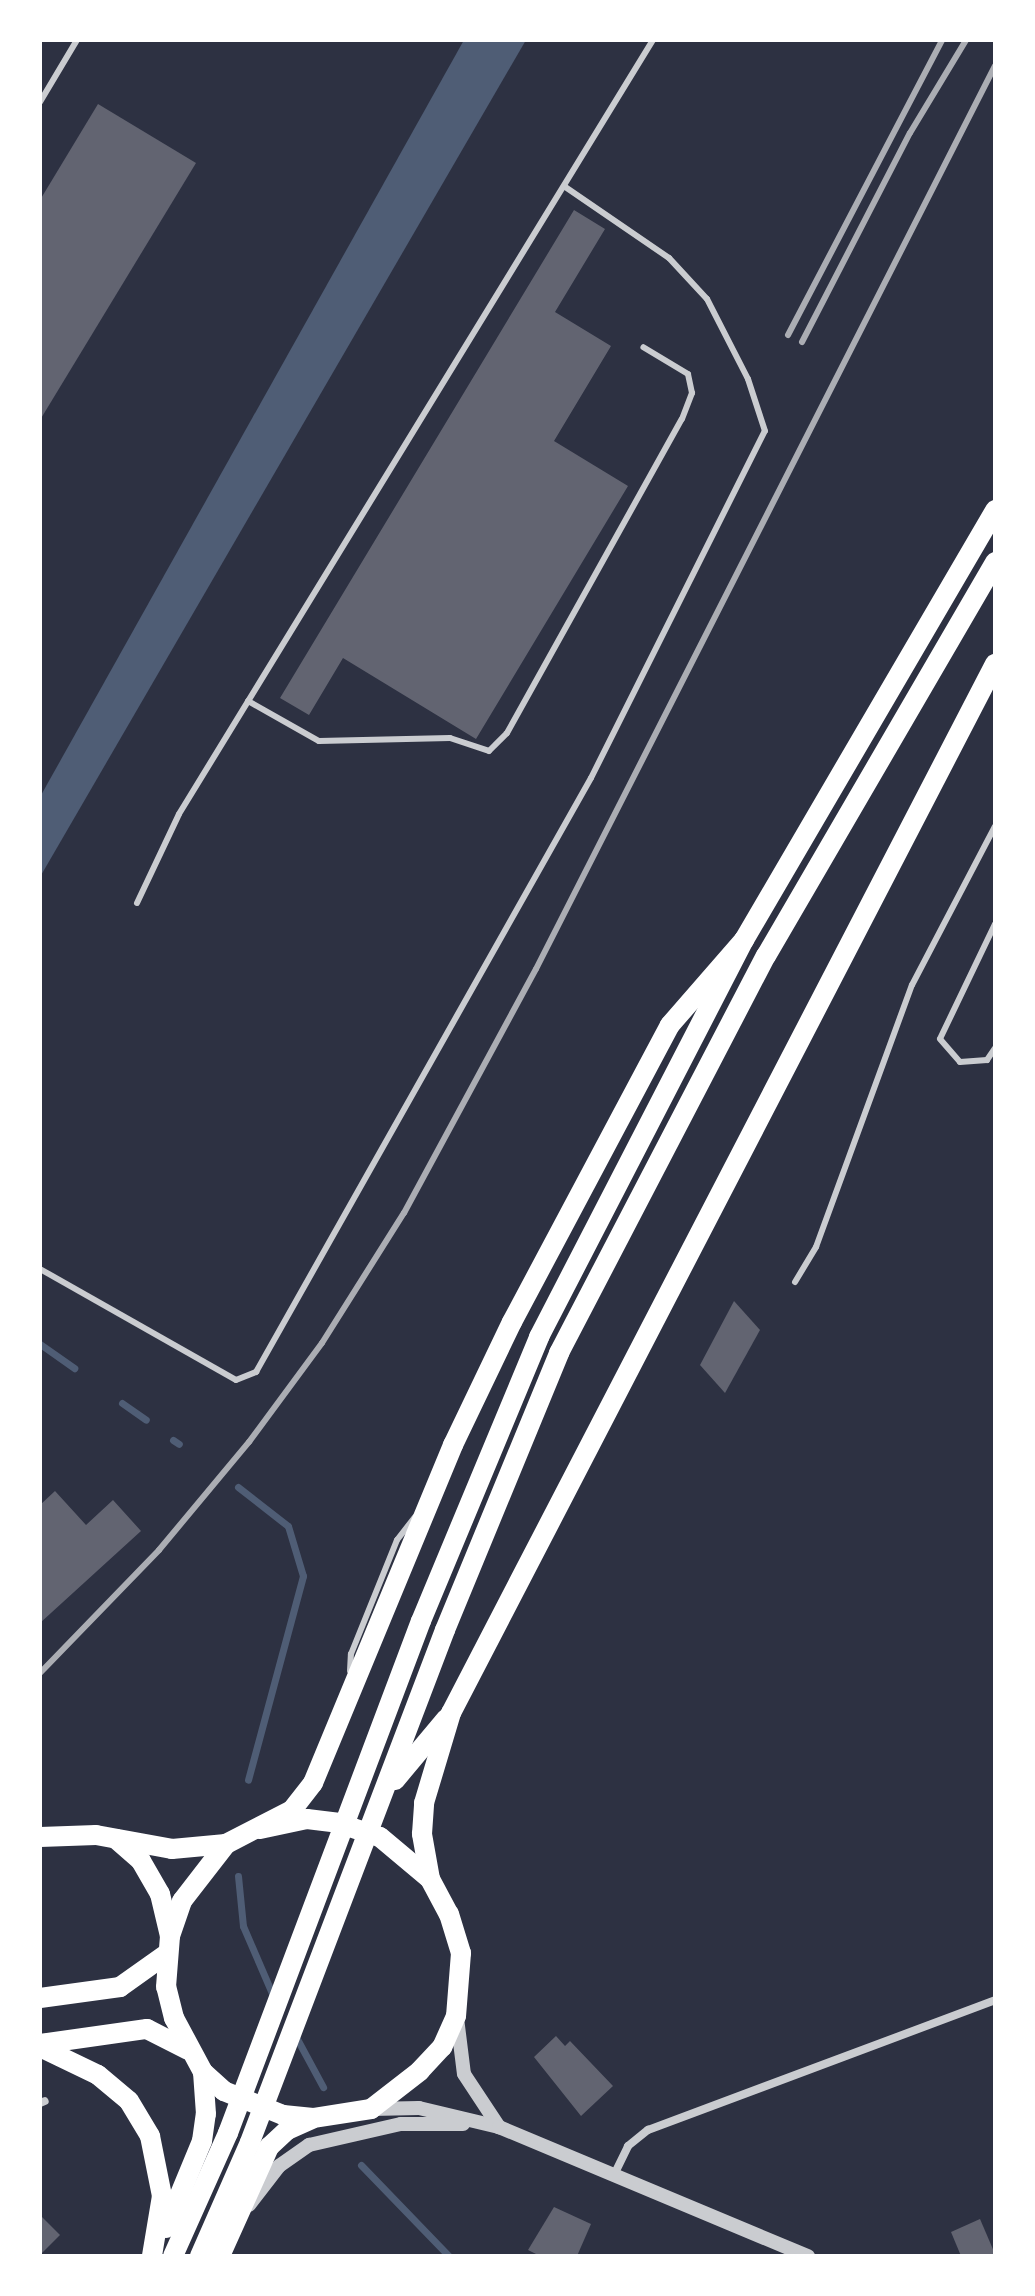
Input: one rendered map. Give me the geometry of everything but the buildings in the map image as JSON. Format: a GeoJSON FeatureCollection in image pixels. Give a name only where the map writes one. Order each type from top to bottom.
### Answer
{"type":"FeatureCollection","features":[{"type":"Feature","properties":{"kind":"main road"},"geometry":{"type":"LineString","coordinates":[[173,2256],[288,1982],[421,1621],[539,1337],[744,940],[995,510]]}},
{"type":"Feature","properties":{"kind":"main road"},"geometry":{"type":"LineString","coordinates":[[200,2256],[304,2005],[445,1630],[559,1353],[766,956],[995,562]]}},
{"type":"Feature","properties":{"kind":"main road"},"geometry":{"type":"LineString","coordinates":[[220,2256],[269,2147],[287,2130],[313,2118],[371,2109],[420,2071],[442,2047],[456,2016],[461,1953],[449,1914],[430,1879],[422,1834],[424,1803],[451,1713],[995,664]]}},
{"type":"Feature","properties":{"kind":"main road"},"geometry":{"type":"LineString","coordinates":[[40,1837],[116,1839],[172,1849],[226,1844],[292,1810],[313,1783],[348,1706],[434,1492],[512,1322],[670,1025],[744,940]]}},
{"type":"Feature","properties":{"kind":"main road"},"geometry":{"type":"LineString","coordinates":[[338,1823],[371,1807],[451,1713]]}},
{"type":"Feature","properties":{"kind":"main road"},"geometry":{"type":"LineString","coordinates":[[260,1829],[307,1819],[338,1823],[380,1837],[430,1879]]}},
{"type":"Feature","properties":{"kind":"main road"},"geometry":{"type":"LineString","coordinates":[[116,1839],[141,1861],[160,1894],[168,1946],[166,1987],[188,2050],[203,2072],[224,2091],[252,2105],[313,2118]]}},
{"type":"Feature","properties":{"kind":"main road"},"geometry":{"type":"LineString","coordinates":[[40,1998],[120,1987],[168,1946],[182,1901],[226,1844]]}},
{"type":"Feature","properties":{"kind":"main road"},"geometry":{"type":"LineString","coordinates":[[40,2046],[147,2029],[188,2050]]}},
{"type":"Feature","properties":{"kind":"main road"},"geometry":{"type":"LineString","coordinates":[[40,2046],[98,2075],[129,2101],[150,2136],[162,2196],[153,2256]]}},
{"type":"Feature","properties":{"kind":"main road"},"geometry":{"type":"LineString","coordinates":[[153,2256],[202,2141],[206,2114],[203,2072]]}},
{"type":"Feature","properties":{"kind":"street"},"geometry":{"type":"LineString","coordinates":[[614,2175],[628,2146],[648,2130],[995,2000]]}},
{"type":"Feature","properties":{"kind":"street"},"geometry":{"type":"LineString","coordinates":[[456,2016],[464,2074],[499,2127]]}},
{"type":"Feature","properties":{"kind":"street"},"geometry":{"type":"LineString","coordinates":[[371,2109],[419,2108],[499,2127],[808,2256]]}},
{"type":"Feature","properties":{"kind":"street"},"geometry":{"type":"LineString","coordinates":[[236,2222],[279,2166],[309,2145],[401,2124],[499,2127]]}},
{"type":"Feature","properties":{"kind":"lane"},"geometry":{"type":"LineString","coordinates":[[40,102],[77,40]]}},
{"type":"Feature","properties":{"kind":"lane"},"geometry":{"type":"LineString","coordinates":[[137,903],[179,814],[653,40]]}},
{"type":"Feature","properties":{"kind":"lane"},"geometry":{"type":"LineString","coordinates":[[40,1269],[236,1380],[256,1372],[591,778],[765,431],[748,379],[707,299],[669,258],[564,186]]}},
{"type":"Feature","properties":{"kind":"lane"},"geometry":{"type":"LineString","coordinates":[[248,701],[319,741],[450,738],[489,751],[507,733],[682,419],[692,393],[688,374],[643,347]]}},
{"type":"Feature","properties":{"kind":"lane"},"geometry":{"type":"LineString","coordinates":[[795,1282],[816,1247],[912,985],[995,826]]}},
{"type":"Feature","properties":{"kind":"lane"},"geometry":{"type":"LineString","coordinates":[[995,924],[940,1039],[960,1062],[987,1060],[995,1048]]}},
{"type":"Feature","properties":{"kind":"water"},"geometry":{"type":"Polygon","coordinates":[[[464,40],[526,40],[40,877],[40,797],[464,40]]]}},
{"type":"Feature","properties":{"kind":"waterway"},"geometry":{"type":"LineString","coordinates":[[40,1344],[74,1368]]}},
{"type":"Feature","properties":{"kind":"waterway"},"geometry":{"type":"LineString","coordinates":[[122,1403],[146,1420]]}},
{"type":"Feature","properties":{"kind":"waterway"},"geometry":{"type":"LineString","coordinates":[[173,1440],[179,1444]]}},
{"type":"Feature","properties":{"kind":"waterway"},"geometry":{"type":"LineString","coordinates":[[238,1487],[288,1526],[303,1576],[248,1780]]}},
{"type":"Feature","properties":{"kind":"waterway"},"geometry":{"type":"LineString","coordinates":[[238,1876],[243,1926],[274,1998]]}},
{"type":"Feature","properties":{"kind":"waterway"},"geometry":{"type":"LineString","coordinates":[[296,2037],[323,2087]]}},
{"type":"Feature","properties":{"kind":"waterway"},"geometry":{"type":"LineString","coordinates":[[361,2165],[449,2256]]}},
{"type":"Feature","properties":{"kind":"railway"},"geometry":{"type":"LineString","coordinates":[[788,335],[942,40]]}},
{"type":"Feature","properties":{"kind":"railway"},"geometry":{"type":"LineString","coordinates":[[802,342],[910,133],[966,40]]}},
{"type":"Feature","properties":{"kind":"railway"},"geometry":{"type":"LineString","coordinates":[[40,1673],[159,1550],[249,1442],[322,1343],[404,1213],[536,969],[995,66]]}}]}
